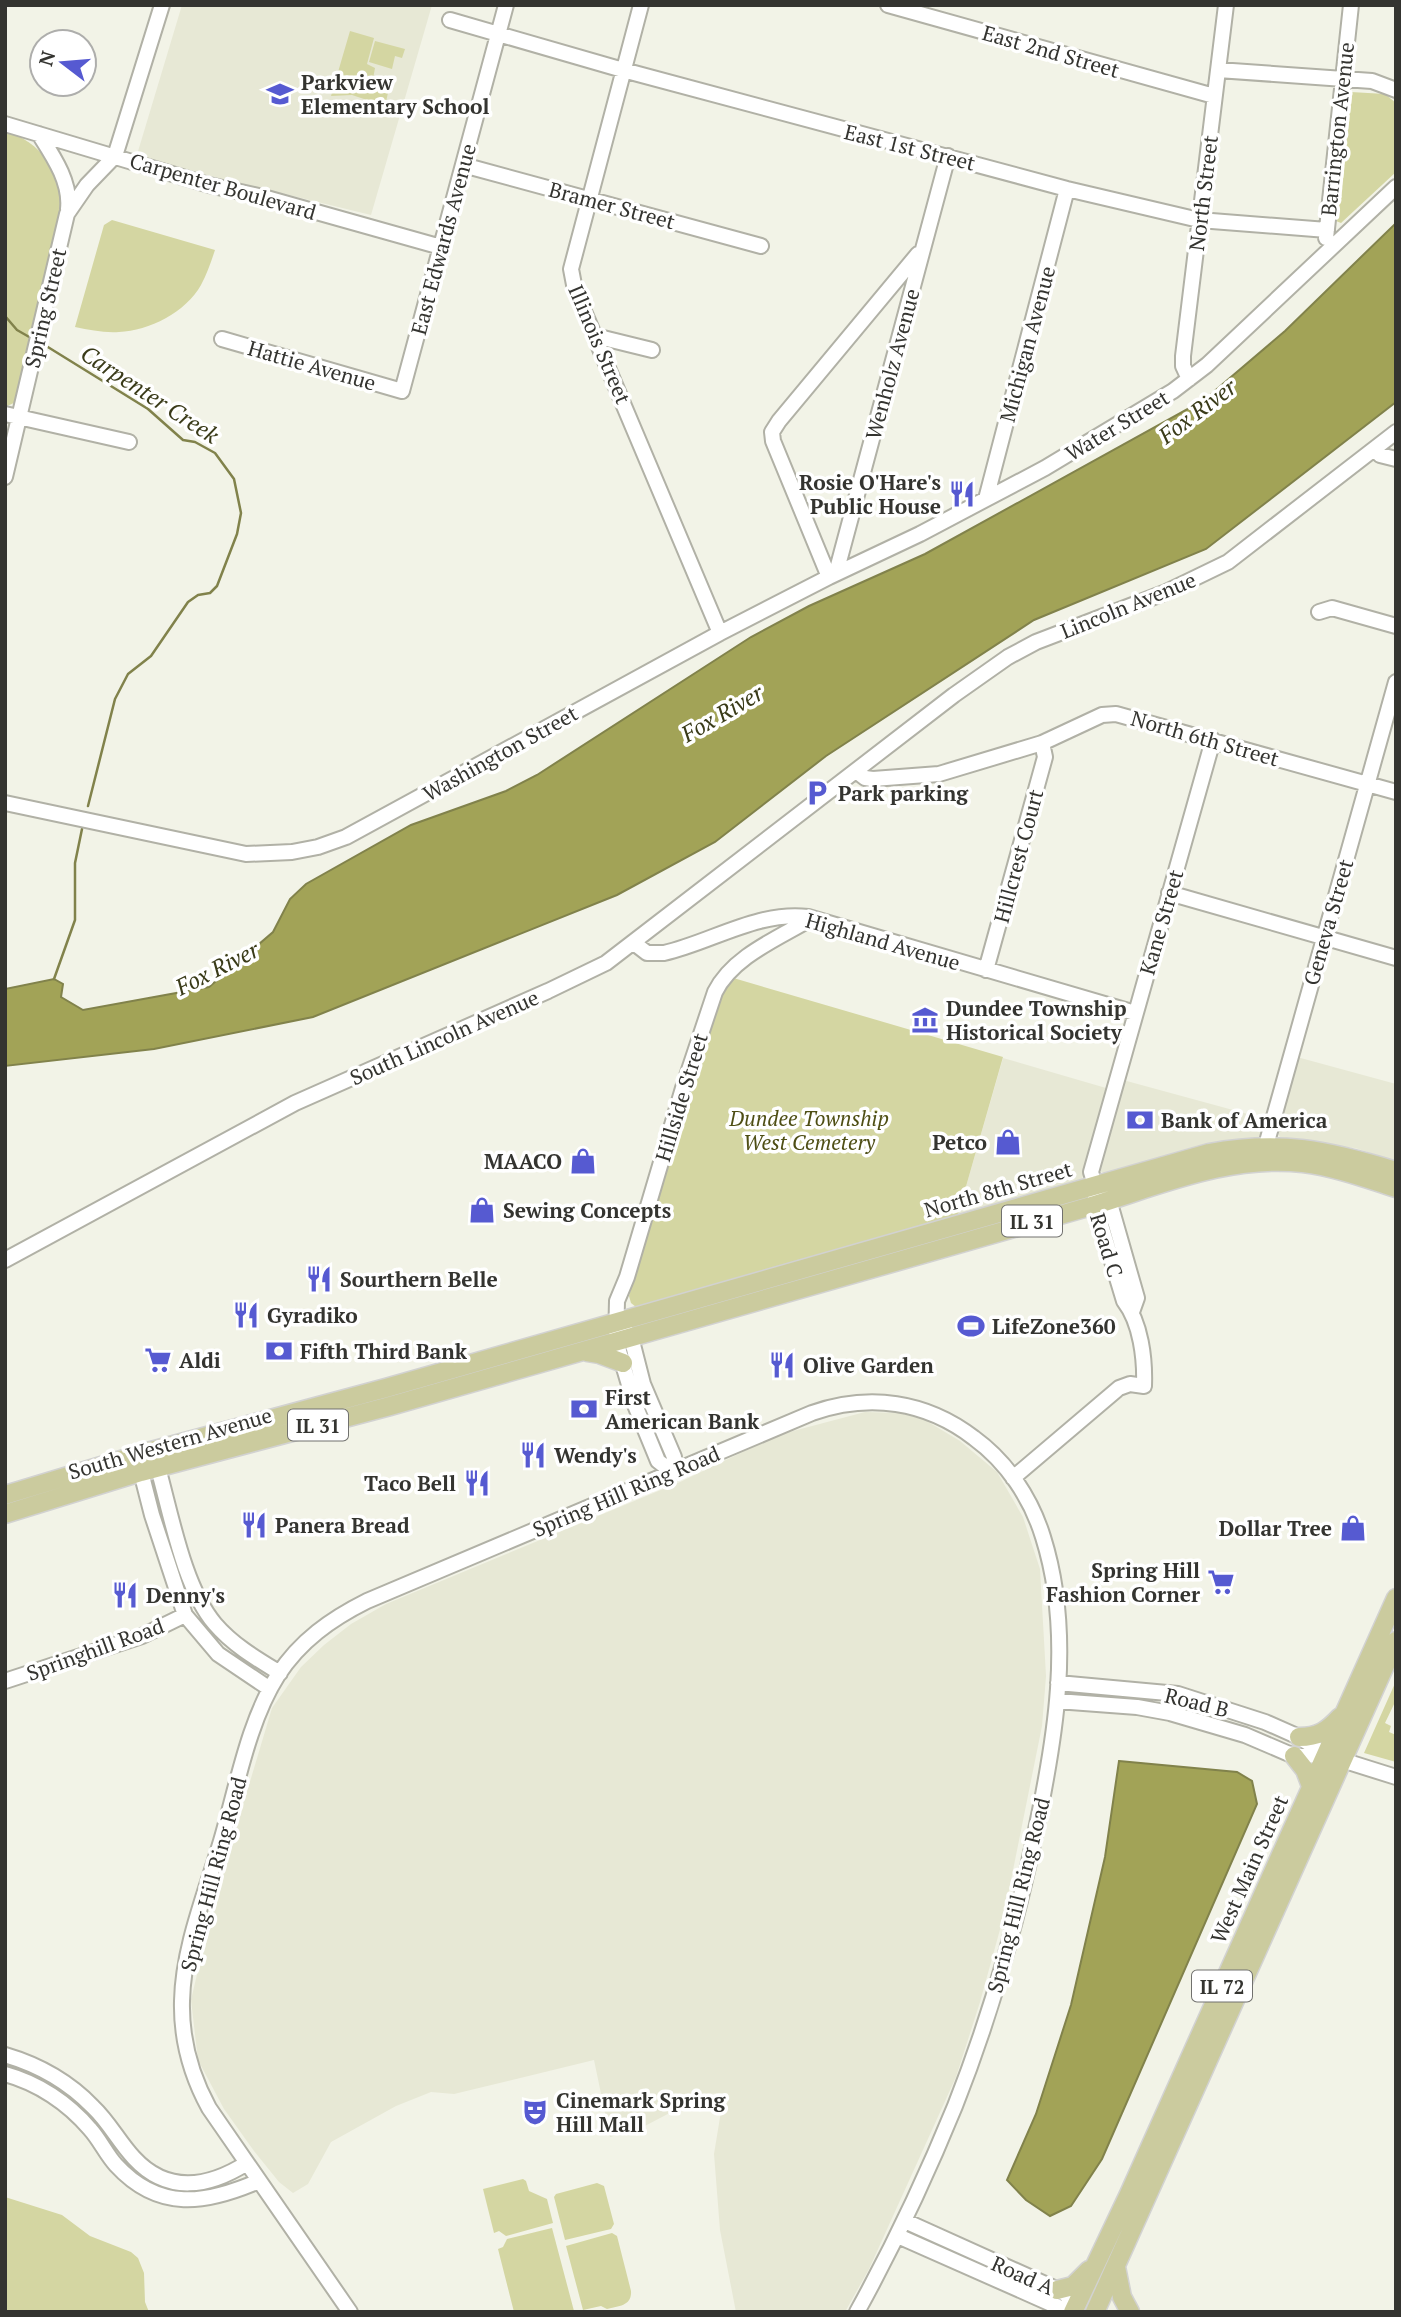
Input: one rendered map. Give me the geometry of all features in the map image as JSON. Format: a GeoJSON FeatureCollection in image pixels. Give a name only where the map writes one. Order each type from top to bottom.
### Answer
{"type":"FeatureCollection","features":[{"type":"Feature","properties":{"kind":"main road","name":"North 8th Street"},"geometry":{"type":"LineString","coordinates":[[624,1339],[919,1245],[1095,1185],[1209,1153],[1334,1154],[1396,1171]]}},
{"type":"Feature","properties":{"kind":"main road","name":"North 8th Street"},"geometry":{"type":"LineString","coordinates":[[618,1322],[919,1245],[1102,1203],[1263,1154],[1312,1164],[1396,1188]]}},
{"type":"Feature","properties":{"kind":"main road","name":"South Western Avenue"},"geometry":{"type":"LineString","coordinates":[[5,1495],[144,1453],[618,1322]]}},
{"type":"Feature","properties":{"kind":"main road","name":"South Western Avenue"},"geometry":{"type":"LineString","coordinates":[[5,1514],[149,1470],[376,1410],[624,1339]]}},
{"type":"Feature","properties":{"kind":"main road"},"geometry":{"type":"LineString","coordinates":[[580,1351],[599,1354],[623,1363]]}},
{"type":"Feature","properties":{"kind":"main road","name":"West Main Street"},"geometry":{"type":"LineString","coordinates":[[1074,2309],[1311,1786],[1334,1758],[1345,1712],[1396,1598]]}},
{"type":"Feature","properties":{"kind":"main road","name":"West Main Street"},"geometry":{"type":"LineString","coordinates":[[1097,2311],[1334,1758],[1396,1641]]}},
{"type":"Feature","properties":{"kind":"main road"},"geometry":{"type":"LineString","coordinates":[[1299,1737],[1316,1736],[1325,1732],[1345,1712]]}},
{"type":"Feature","properties":{"kind":"main road"},"geometry":{"type":"LineString","coordinates":[[1294,1756],[1305,1770],[1311,1786]]}},
{"type":"Feature","properties":{"kind":"main road"},"geometry":{"type":"LineString","coordinates":[[1057,2290],[1073,2286],[1098,2260]]}},
{"type":"Feature","properties":{"kind":"main road"},"geometry":{"type":"LineString","coordinates":[[1116,2267],[1122,2297],[1130,2312]]}},
{"type":"Feature","properties":{"kind":"main road"},"geometry":{"type":"LineString","coordinates":[[1074,2309],[1097,2311]]}},
{"type":"Feature","properties":{"kind":"street"},"geometry":{"type":"LineString","coordinates":[[116,156],[162,5]]}},
{"type":"Feature","properties":{"kind":"street","name":"East Edwards Avenue"},"geometry":{"type":"LineString","coordinates":[[402,391],[506,5]]}},
{"type":"Feature","properties":{"kind":"street","name":"Illinois Street"},"geometry":{"type":"LineString","coordinates":[[641,5],[571,269],[575,290],[720,632]]}},
{"type":"Feature","properties":{"kind":"street","name":"East 2nd Street"},"geometry":{"type":"LineString","coordinates":[[888,5],[1214,96]]}},
{"type":"Feature","properties":{"kind":"street","name":"North Street"},"geometry":{"type":"LineString","coordinates":[[1189,379],[1183,366],[1183,356],[1226,5]]}},
{"type":"Feature","properties":{"kind":"street","name":"Barrington Avenue"},"geometry":{"type":"LineString","coordinates":[[1325,254],[1351,5]]}},
{"type":"Feature","properties":{"kind":"street","name":"East 1st Street"},"geometry":{"type":"LineString","coordinates":[[450,20],[871,138],[1067,189],[1199,220],[1327,230]]}},
{"type":"Feature","properties":{"kind":"street"},"geometry":{"type":"LineString","coordinates":[[1218,70],[1376,81],[1396,90]]}},
{"type":"Feature","properties":{"kind":"street","name":"Carpenter Boulevard"},"geometry":{"type":"LineString","coordinates":[[5,124],[209,186],[263,197],[441,247]]}},
{"type":"Feature","properties":{"kind":"street"},"geometry":{"type":"LineString","coordinates":[[39,134],[68,189],[67,214]]}},
{"type":"Feature","properties":{"kind":"street","name":"Spring Street"},"geometry":{"type":"LineString","coordinates":[[5,477],[12,416],[34,353],[67,214],[87,185],[116,156]]}},
{"type":"Feature","properties":{"kind":"street","name":"Wenholz Avenue"},"geometry":{"type":"LineString","coordinates":[[833,575],[948,156]]}},
{"type":"Feature","properties":{"kind":"street","name":"Bramer Street"},"geometry":{"type":"LineString","coordinates":[[463,165],[761,246]]}},
{"type":"Feature","properties":{"kind":"street","name":"Water Street"},"geometry":{"type":"LineString","coordinates":[[792,596],[920,534],[1081,448],[1189,379],[1396,187]]}},
{"type":"Feature","properties":{"kind":"street","name":"Michigan Avenue"},"geometry":{"type":"LineString","coordinates":[[986,499],[1067,189]]}},
{"type":"Feature","properties":{"kind":"street"},"geometry":{"type":"LineString","coordinates":[[833,575],[774,444],[772,430],[923,248]]}},
{"type":"Feature","properties":{"kind":"street"},"geometry":{"type":"LineString","coordinates":[[596,336],[652,350]]}},
{"type":"Feature","properties":{"kind":"street","name":"Hattie Avenue"},"geometry":{"type":"LineString","coordinates":[[222,339],[402,391]]}},
{"type":"Feature","properties":{"kind":"street"},"geometry":{"type":"LineString","coordinates":[[12,416],[129,442]]}},
{"type":"Feature","properties":{"kind":"street","name":"Lincoln Avenue"},"geometry":{"type":"LineString","coordinates":[[856,771],[954,695],[1025,647],[1164,593],[1228,562],[1396,432]]}},
{"type":"Feature","properties":{"kind":"street"},"geometry":{"type":"LineString","coordinates":[[1375,449],[1379,454],[1396,459]]}},
{"type":"Feature","properties":{"kind":"street","name":"Washington Street"},"geometry":{"type":"LineString","coordinates":[[5,803],[246,854],[275,854],[318,846],[346,837],[720,632],[792,596]]}},
{"type":"Feature","properties":{"kind":"street"},"geometry":{"type":"LineString","coordinates":[[1319,612],[1332,608],[1396,626]]}},
{"type":"Feature","properties":{"kind":"street","name":"Geneva Street"},"geometry":{"type":"LineString","coordinates":[[1263,1154],[1396,682]]}},
{"type":"Feature","properties":{"kind":"street","name":"North 6th Street"},"geometry":{"type":"LineString","coordinates":[[856,771],[870,779],[931,776],[1042,743],[1102,715],[1113,713],[1396,792]]}},
{"type":"Feature","properties":{"kind":"street","name":"Kane Street"},"geometry":{"type":"LineString","coordinates":[[1095,1185],[1091,1175],[1093,1163],[1213,740]]}},
{"type":"Feature","properties":{"kind":"street","name":"Hillcrest Court"},"geometry":{"type":"LineString","coordinates":[[986,970],[1045,757],[1042,743]]}},
{"type":"Feature","properties":{"kind":"street","name":"South Lincoln Avenue"},"geometry":{"type":"LineString","coordinates":[[5,1260],[288,1107],[606,962],[856,771]]}},
{"type":"Feature","properties":{"kind":"street"},"geometry":{"type":"LineString","coordinates":[[1169,893],[1396,958]]}},
{"type":"Feature","properties":{"kind":"street","name":"Highland Avenue"},"geometry":{"type":"LineString","coordinates":[[634,943],[645,952],[664,953],[764,920],[792,916],[812,919],[1135,1013]]}},
{"type":"Feature","properties":{"kind":"street","name":"Hillside Street"},"geometry":{"type":"LineString","coordinates":[[624,1339],[618,1322],[617,1301],[627,1277],[682,1088],[715,992],[722,979],[735,965],[812,919]]}},
{"type":"Feature","properties":{"kind":"street","name":"Road C"},"geometry":{"type":"LineString","coordinates":[[1013,1478],[1119,1388],[1130,1384],[1144,1386],[1145,1363],[1132,1312],[1124,1301],[1102,1203],[1095,1185]]}},
{"type":"Feature","properties":{"kind":"street"},"geometry":{"type":"LineString","coordinates":[[624,1339],[623,1363],[635,1405],[658,1461],[672,1472]]}},
{"type":"Feature","properties":{"kind":"street"},"geometry":{"type":"LineString","coordinates":[[624,1339],[674,1457],[672,1472]]}},
{"type":"Feature","properties":{"kind":"street","name":"Spring Hill Ring Road"},"geometry":{"type":"LineString","coordinates":[[350,2312],[216,2118],[198,2086],[186,2049],[182,2002],[184,1972],[254,1727],[270,1689],[314,1633],[358,1605],[820,1410],[852,1402],[879,1401],[918,1408],[951,1422],[982,1444],[1013,1478],[1034,1512],[1050,1565],[1058,1623],[1058,1683],[1049,1758],[1036,1830],[1000,1974],[964,2083],[898,2236],[857,2312]]}},
{"type":"Feature","properties":{"kind":"street"},"geometry":{"type":"LineString","coordinates":[[144,1453],[190,1579],[203,1607],[214,1624],[229,1638],[251,1656],[280,1673]]}},
{"type":"Feature","properties":{"kind":"street"},"geometry":{"type":"LineString","coordinates":[[149,1470],[160,1541],[185,1615],[218,1654],[270,1689]]}},
{"type":"Feature","properties":{"kind":"street","name":"Springhill Road"},"geometry":{"type":"LineString","coordinates":[[5,1681],[142,1636],[185,1615]]}},
{"type":"Feature","properties":{"kind":"street","name":"Road B"},"geometry":{"type":"LineString","coordinates":[[1058,1683],[1178,1694],[1237,1712],[1299,1737],[1334,1758]]}},
{"type":"Feature","properties":{"kind":"street","name":"Road B"},"geometry":{"type":"LineString","coordinates":[[1056,1701],[1137,1707],[1170,1713],[1233,1731],[1294,1756],[1334,1758]]}},
{"type":"Feature","properties":{"kind":"street"},"geometry":{"type":"LineString","coordinates":[[1334,1758],[1396,1777]]}},
{"type":"Feature","properties":{"kind":"street"},"geometry":{"type":"LineString","coordinates":[[5,2055],[32,2064],[77,2092],[105,2120],[141,2165],[159,2177],[186,2183],[216,2180],[247,2163]]}},
{"type":"Feature","properties":{"kind":"street"},"geometry":{"type":"LineString","coordinates":[[5,2074],[41,2089],[61,2101],[91,2130],[114,2163],[142,2187],[166,2197],[190,2201],[210,2199],[259,2182]]}},
{"type":"Feature","properties":{"kind":"street"},"geometry":{"type":"LineString","coordinates":[[91,2130],[105,2120]]}},
{"type":"Feature","properties":{"kind":"street","name":"Road A"},"geometry":{"type":"LineString","coordinates":[[898,2236],[1063,2309],[1074,2309],[1065,2293],[905,2221]]}},
{"type":"Feature","properties":{"kind":"shaded area","name":"Parkview Elementary School"},"geometry":{"type":"Polygon","coordinates":[[[182,5],[432,5],[371,215],[136,158],[182,5]]]}},
{"type":"Feature","properties":{"kind":"shaded area"},"geometry":{"type":"Polygon","coordinates":[[[1297,1057],[1396,1084],[1396,1161],[1355,1148],[1311,1144],[1280,1137],[1278,1126],[1297,1057]]]}},
{"type":"Feature","properties":{"kind":"shaded area"},"geometry":{"type":"Polygon","coordinates":[[[1003,1058],[1106,1088],[1081,1183],[957,1218],[1003,1058]]]}},
{"type":"Feature","properties":{"kind":"shaded area"},"geometry":{"type":"Polygon","coordinates":[[[1123,1080],[1266,1119],[1258,1138],[1106,1174],[1100,1171],[1099,1167],[1123,1080]]]}},
{"type":"Feature","properties":{"kind":"shaded area"},"geometry":{"type":"Polygon","coordinates":[[[865,1412],[900,1413],[925,1420],[960,1441],[997,1472],[1023,1517],[1040,1569],[1046,1676],[1042,1726],[1004,1915],[980,2002],[956,2077],[869,2269],[845,2312],[736,2312],[720,2230],[714,2154],[724,2093],[706,2094],[641,2128],[610,2137],[594,2060],[454,2094],[431,2092],[396,2106],[331,2142],[308,2184],[293,2193],[279,2182],[224,2109],[198,2060],[191,2000],[214,1902],[272,1708],[301,1667],[351,1624],[386,1604],[680,1482],[778,1435],[865,1412]]]}},
{"type":"Feature","properties":{"kind":"green space"},"geometry":{"type":"Polygon","coordinates":[[[350,31],[374,38],[367,64],[375,68],[373,79],[390,84],[385,106],[352,95],[331,96],[350,31]]]}},
{"type":"Feature","properties":{"kind":"green space"},"geometry":{"type":"Polygon","coordinates":[[[375,41],[405,49],[402,58],[395,56],[392,69],[369,62],[375,41]]]}},
{"type":"Feature","properties":{"kind":"green space"},"geometry":{"type":"Polygon","coordinates":[[[1351,92],[1385,94],[1396,103],[1396,172],[1341,223],[1336,221],[1351,92]]]}},
{"type":"Feature","properties":{"kind":"green space"},"geometry":{"type":"Polygon","coordinates":[[[5,131],[30,143],[48,162],[58,185],[61,213],[16,402],[5,407],[5,131]]]}},
{"type":"Feature","properties":{"kind":"green space"},"geometry":{"type":"Polygon","coordinates":[[[112,220],[215,250],[205,277],[194,295],[166,318],[131,331],[102,332],[75,327],[104,225],[112,220]]]}},
{"type":"Feature","properties":{"kind":"green space","name":"Dundee Township West Cemetery"},"geometry":{"type":"Polygon","coordinates":[[[730,977],[1003,1057],[957,1218],[636,1307],[629,1296],[718,998],[730,977]]]}},
{"type":"Feature","properties":{"kind":"green space"},"geometry":{"type":"Polygon","coordinates":[[[1396,1681],[1396,1700],[1385,1723],[1391,1726],[1389,1732],[1396,1735],[1396,1762],[1364,1753],[1396,1681]]]}},
{"type":"Feature","properties":{"kind":"green space"},"geometry":{"type":"Polygon","coordinates":[[[523,2179],[529,2191],[547,2199],[553,2223],[506,2236],[499,2231],[494,2233],[483,2189],[523,2179]]]}},
{"type":"Feature","properties":{"kind":"green space"},"geometry":{"type":"Polygon","coordinates":[[[597,2183],[604,2186],[614,2224],[611,2229],[565,2240],[554,2197],[556,2194],[597,2183]]]}},
{"type":"Feature","properties":{"kind":"green space"},"geometry":{"type":"Polygon","coordinates":[[[5,2197],[62,2215],[90,2236],[131,2252],[138,2258],[144,2273],[145,2302],[149,2312],[5,2312],[5,2197]]]}},
{"type":"Feature","properties":{"kind":"green space"},"geometry":{"type":"Polygon","coordinates":[[[552,2228],[574,2311],[514,2312],[498,2249],[503,2247],[507,2239],[552,2228]]]}},
{"type":"Feature","properties":{"kind":"green space"},"geometry":{"type":"Polygon","coordinates":[[[612,2233],[617,2236],[631,2296],[627,2302],[616,2307],[607,2309],[601,2306],[583,2310],[566,2246],[612,2233]]]}},
{"type":"Feature","properties":{"kind":"water","name":"Fox River"},"geometry":{"type":"Polygon","coordinates":[[[1396,223],[1396,402],[1206,549],[1034,620],[826,756],[715,842],[617,895],[313,1017],[154,1049],[5,1066],[5,989],[54,979],[63,984],[61,997],[83,1010],[209,987],[273,932],[290,899],[306,884],[411,825],[506,791],[537,775],[751,637],[809,606],[925,554],[1204,400],[1285,331],[1396,223]]]}},
{"type":"Feature","properties":{"kind":"water"},"geometry":{"type":"Polygon","coordinates":[[[1119,1761],[1237,1772],[1252,1781],[1257,1804],[1102,2159],[1071,2206],[1050,2216],[1026,2200],[1007,2180],[1036,2114],[1071,2005],[1105,1857],[1119,1761]]]}},
{"type":"Feature","properties":{"kind":"waterway","name":"Carpenter Creek"},"geometry":{"type":"LineString","coordinates":[[5,316],[17,330],[31,338]]}},
{"type":"Feature","properties":{"kind":"waterway","name":"Carpenter Creek"},"geometry":{"type":"LineString","coordinates":[[43,344],[148,409],[183,440],[195,442],[215,453],[234,479],[241,513],[237,534],[217,586],[210,593],[198,595],[188,602],[151,656],[128,674],[115,699],[88,806]]}},
{"type":"Feature","properties":{"kind":"waterway","name":"Carpenter Creek"},"geometry":{"type":"LineString","coordinates":[[54,979],[75,920],[75,863],[82,829]]}},
{"type":"Feature","properties":{"kind":"place","name":"Parkview Elementary School"},"geometry":{"type":"Point","coordinates":[280,94]}},
{"type":"Feature","properties":{"kind":"place","name":"Rosie O'Hare's Public House"},"geometry":{"type":"Point","coordinates":[962,494]}},
{"type":"Feature","properties":{"kind":"place","name":"Park parking"},"geometry":{"type":"Point","coordinates":[817,793]}},
{"type":"Feature","properties":{"kind":"place","name":"Dundee Township Historical Society"},"geometry":{"type":"Point","coordinates":[925,1020]}},
{"type":"Feature","properties":{"kind":"place","name":"Bank of America"},"geometry":{"type":"Point","coordinates":[1140,1120]}},
{"type":"Feature","properties":{"kind":"place","name":"Petco"},"geometry":{"type":"Point","coordinates":[1008,1142]}},
{"type":"Feature","properties":{"kind":"place","name":"MAACO"},"geometry":{"type":"Point","coordinates":[583,1161]}},
{"type":"Feature","properties":{"kind":"place","name":"Sewing Concepts"},"geometry":{"type":"Point","coordinates":[482,1210]}},
{"type":"Feature","properties":{"kind":"place","name":"Sourthern Belle"},"geometry":{"type":"Point","coordinates":[319,1279]}},
{"type":"Feature","properties":{"kind":"place","name":"Gyradiko"},"geometry":{"type":"Point","coordinates":[246,1315]}},
{"type":"Feature","properties":{"kind":"place","name":"LifeZone360"},"geometry":{"type":"Point","coordinates":[971,1326]}},
{"type":"Feature","properties":{"kind":"place","name":"Fifth Third Bank"},"geometry":{"type":"Point","coordinates":[279,1351]}},
{"type":"Feature","properties":{"kind":"place","name":"Aldi"},"geometry":{"type":"Point","coordinates":[158,1360]}},
{"type":"Feature","properties":{"kind":"place","name":"Olive Garden"},"geometry":{"type":"Point","coordinates":[782,1365]}},
{"type":"Feature","properties":{"kind":"place","name":"First American Bank"},"geometry":{"type":"Point","coordinates":[584,1409]}},
{"type":"Feature","properties":{"kind":"place","name":"Wendy's"},"geometry":{"type":"Point","coordinates":[533,1455]}},
{"type":"Feature","properties":{"kind":"place","name":"Taco Bell"},"geometry":{"type":"Point","coordinates":[477,1483]}},
{"type":"Feature","properties":{"kind":"place","name":"Panera Bread"},"geometry":{"type":"Point","coordinates":[254,1525]}},
{"type":"Feature","properties":{"kind":"place","name":"Dollar Tree"},"geometry":{"type":"Point","coordinates":[1353,1528]}},
{"type":"Feature","properties":{"kind":"place","name":"Spring Hill Fashion Corner"},"geometry":{"type":"Point","coordinates":[1221,1582]}},
{"type":"Feature","properties":{"kind":"place","name":"Denny's"},"geometry":{"type":"Point","coordinates":[125,1595]}},
{"type":"Feature","properties":{"kind":"place","name":"Cinemark Spring Hill Mall"},"geometry":{"type":"Point","coordinates":[535,2112]}}]}
